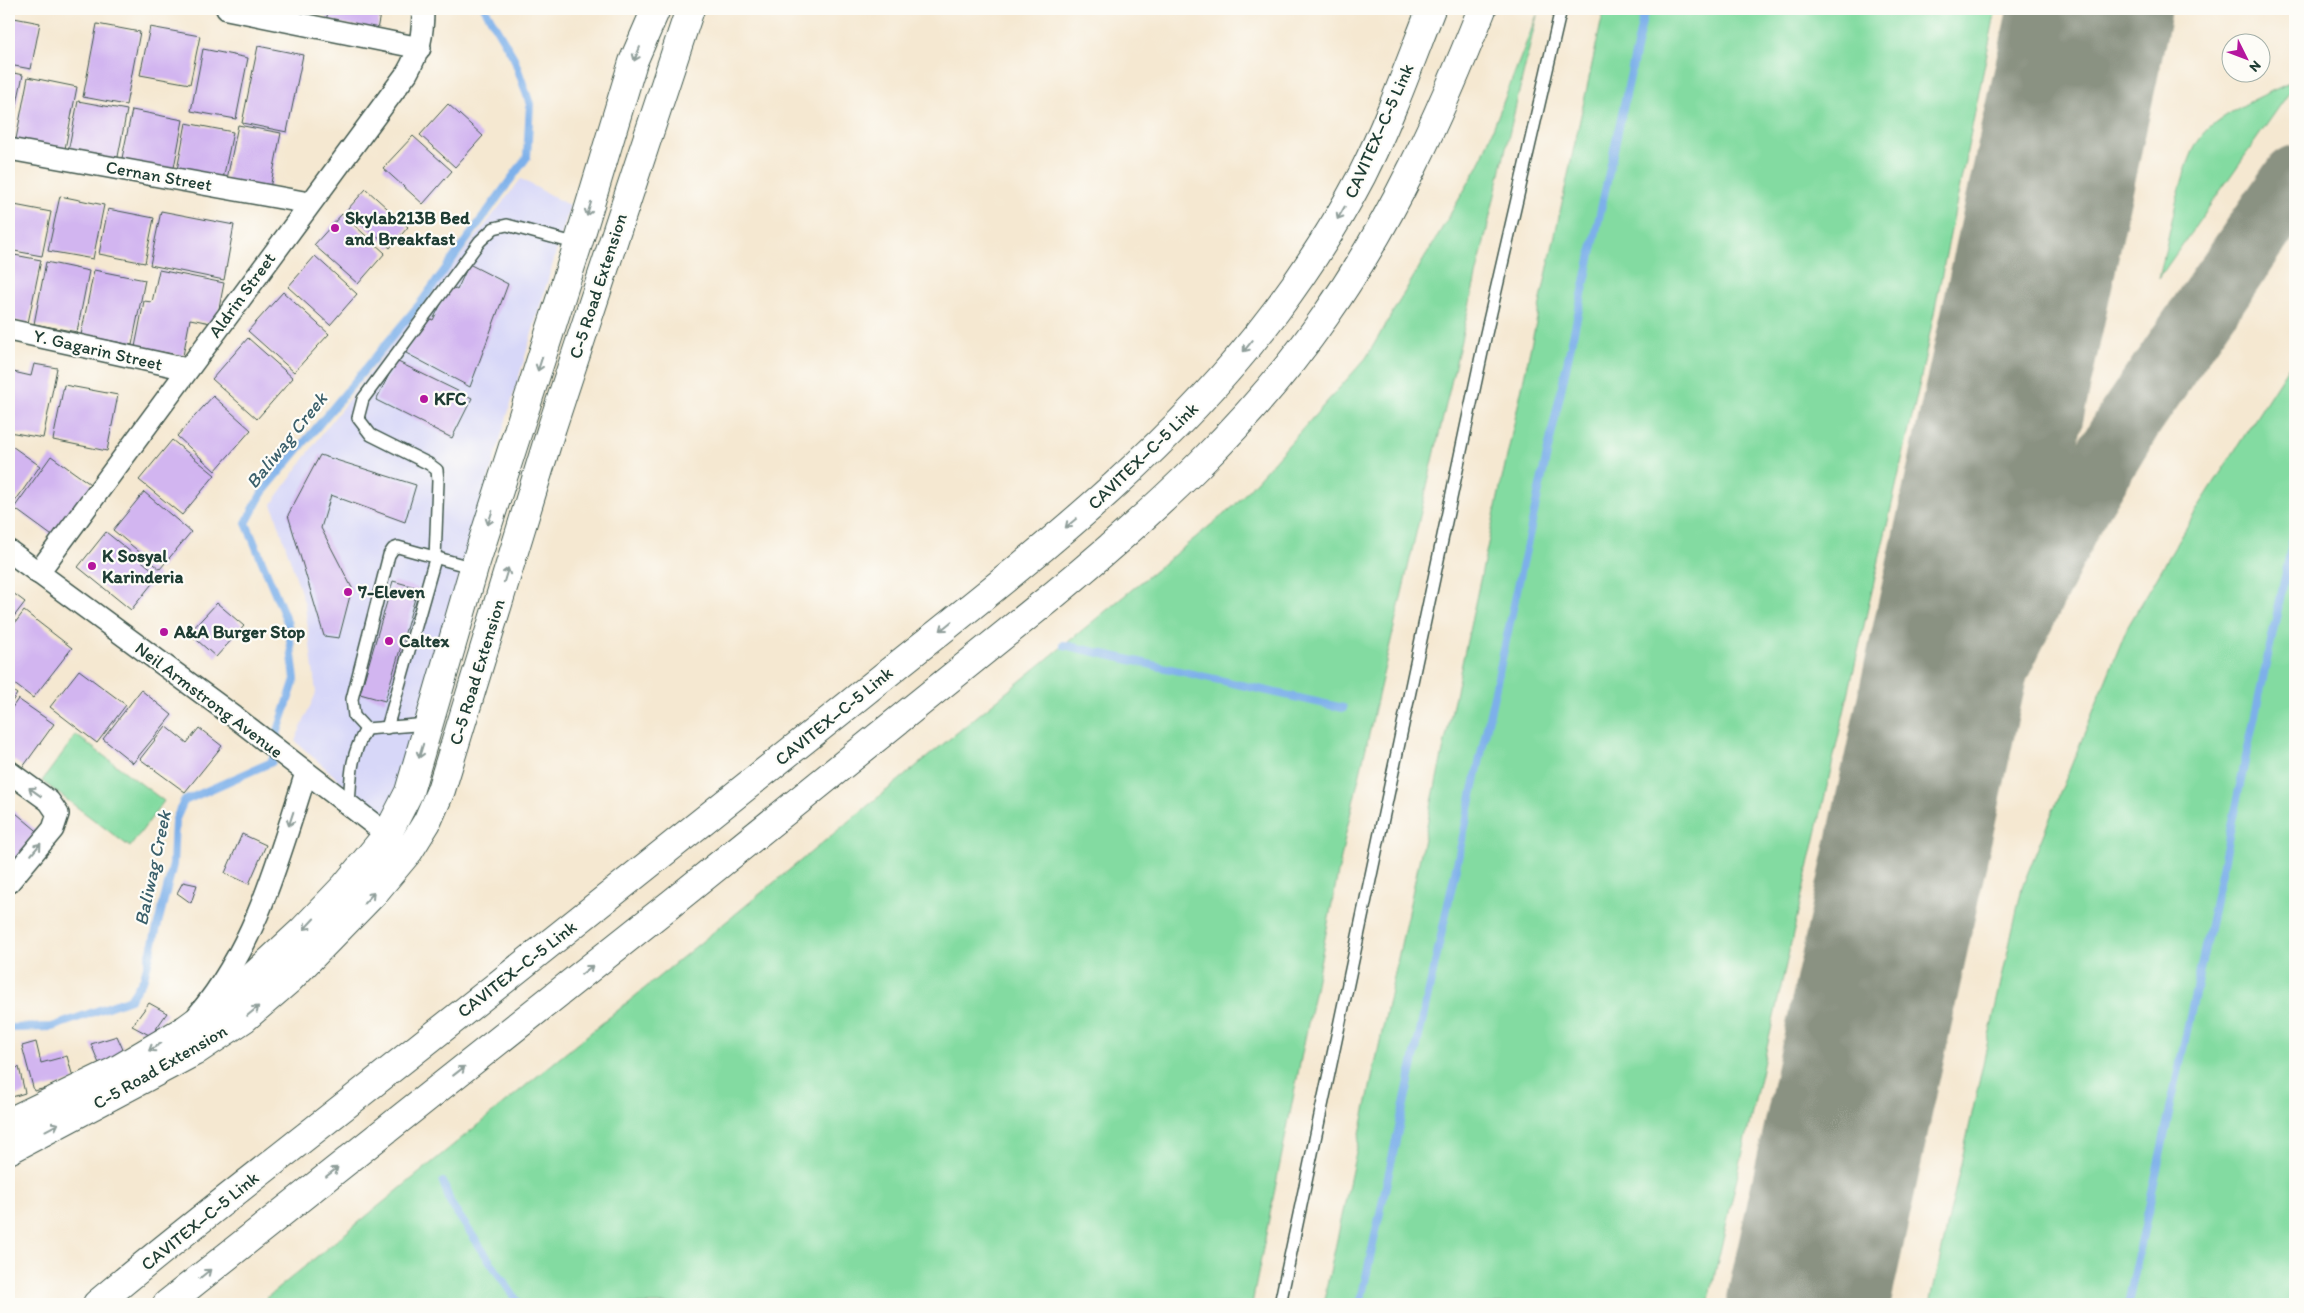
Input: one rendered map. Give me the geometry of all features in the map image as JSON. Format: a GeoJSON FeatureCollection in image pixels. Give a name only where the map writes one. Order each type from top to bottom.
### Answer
{"type":"FeatureCollection","features":[{"type":"Feature","properties":{"kind":"main road","name":"C-5 Road Extension"},"geometry":{"type":"LineString","coordinates":[[9,1122],[115,1071],[186,1029],[235,993],[302,931],[345,886],[387,835],[409,792],[474,568],[578,244],[633,62],[656,9]]}},
{"type":"Feature","properties":{"kind":"main road","name":"C-5 Road Extension"},"geometry":{"type":"LineString","coordinates":[[9,1150],[194,1052],[245,1018],[288,981],[374,893],[409,851],[426,822],[441,790],[552,427],[690,9]]}},
{"type":"Feature","properties":{"kind":"main road","name":"CAVITEX–C-5 Link"},"geometry":{"type":"LineString","coordinates":[[97,1304],[193,1225],[715,812],[1010,574],[1113,487],[1156,447],[1200,403],[1274,314],[1324,242],[1362,174],[1380,136],[1431,9]]}},
{"type":"Feature","properties":{"kind":"main road"},"geometry":{"type":"LineString","coordinates":[[167,1304],[672,903],[1025,618],[1111,547],[1178,486],[1224,440],[1280,376],[1327,315],[1349,281],[1370,246],[1417,157],[1482,9]]}},
{"type":"Feature","properties":{"kind":"street"},"geometry":{"type":"LineString","coordinates":[[227,9],[420,48]]}},
{"type":"Feature","properties":{"kind":"street","name":"Aldrin Street"},"geometry":{"type":"LineString","coordinates":[[38,573],[309,203],[407,73],[420,48],[423,33],[423,9]]}},
{"type":"Feature","properties":{"kind":"street","name":"Cernan Street"},"geometry":{"type":"LineString","coordinates":[[9,149],[309,203]]}},
{"type":"Feature","properties":{"kind":"street","name":"Y. Gagarin Street"},"geometry":{"type":"LineString","coordinates":[[9,330],[187,370]]}},
{"type":"Feature","properties":{"kind":"street","name":"Neil Armstrong Avenue"},"geometry":{"type":"LineString","coordinates":[[9,551],[254,732],[409,851]]}},
{"type":"Feature","properties":{"kind":"street"},"geometry":{"type":"LineString","coordinates":[[9,772],[48,801],[58,814],[53,828],[9,882]]}},
{"type":"Feature","properties":{"kind":"street"},"geometry":{"type":"LineString","coordinates":[[186,1029],[240,954],[274,874],[306,773]]}},
{"type":"Feature","properties":{"kind":"lane"},"geometry":{"type":"LineString","coordinates":[[1280,1304],[1483,348],[1561,9]]}},
{"type":"Feature","properties":{"kind":"lane"},"geometry":{"type":"LineString","coordinates":[[387,728],[435,559],[437,470],[371,435],[358,418],[363,399],[480,240],[494,228],[508,225],[578,244]]}},
{"type":"Feature","properties":{"kind":"lane"},"geometry":{"type":"LineString","coordinates":[[366,729],[354,716],[352,698],[389,555],[392,550],[398,547],[435,559],[474,568]]}},
{"type":"Feature","properties":{"kind":"lane"},"geometry":{"type":"LineString","coordinates":[[366,729],[430,724]]}},
{"type":"Feature","properties":{"kind":"lane"},"geometry":{"type":"LineString","coordinates":[[349,806],[351,768],[356,747],[366,729]]}},
{"type":"Feature","properties":{"kind":"shaded area"},"geometry":{"type":"Polygon","coordinates":[[[521,179],[570,206],[386,822],[295,741],[316,693],[305,605],[272,504],[324,431],[521,179]]]}},
{"type":"Feature","properties":{"kind":"green space"},"geometry":{"type":"Polygon","coordinates":[[[1604,9],[1996,9],[1920,382],[1708,1304],[1323,1304],[1604,9]]]}},
{"type":"Feature","properties":{"kind":"green space"},"geometry":{"type":"Polygon","coordinates":[[[1537,15],[1346,833],[1252,1304],[259,1304],[1234,506],[1366,358],[1479,165],[1537,15]]]}},
{"type":"Feature","properties":{"kind":"green space"},"geometry":{"type":"Polygon","coordinates":[[[2291,82],[2293,87],[2159,278],[2182,183],[2194,148],[2202,136],[2231,112],[2291,82]]]}},
{"type":"Feature","properties":{"kind":"green space"},"geometry":{"type":"Polygon","coordinates":[[[2295,357],[2295,1304],[1930,1304],[2022,887],[2127,628],[2199,506],[2295,357]]]}},
{"type":"Feature","properties":{"kind":"green space"},"geometry":{"type":"Polygon","coordinates":[[[76,735],[164,801],[130,847],[42,781],[76,735]]]}},
{"type":"Feature","properties":{"kind":"building"},"geometry":{"type":"Polygon","coordinates":[[[295,9],[310,9],[309,12],[295,9]]]}},
{"type":"Feature","properties":{"kind":"building"},"geometry":{"type":"Polygon","coordinates":[[[329,9],[381,9],[377,30],[326,20],[329,9]]]}},
{"type":"Feature","properties":{"kind":"building"},"geometry":{"type":"Polygon","coordinates":[[[9,17],[40,23],[31,69],[9,65],[9,17]]]}},
{"type":"Feature","properties":{"kind":"building"},"geometry":{"type":"Polygon","coordinates":[[[97,24],[140,32],[126,105],[83,97],[97,24]]]}},
{"type":"Feature","properties":{"kind":"building"},"geometry":{"type":"Polygon","coordinates":[[[150,27],[200,36],[190,84],[140,75],[150,27]]]}},
{"type":"Feature","properties":{"kind":"building"},"geometry":{"type":"Polygon","coordinates":[[[258,46],[303,55],[287,132],[242,123],[258,46]]]}},
{"type":"Feature","properties":{"kind":"building"},"geometry":{"type":"Polygon","coordinates":[[[203,49],[248,58],[236,119],[191,111],[203,49]]]}},
{"type":"Feature","properties":{"kind":"building"},"geometry":{"type":"Polygon","coordinates":[[[9,72],[23,75],[12,127],[9,127],[9,72]]]}},
{"type":"Feature","properties":{"kind":"building"},"geometry":{"type":"Polygon","coordinates":[[[28,77],[77,87],[64,154],[15,144],[28,77]]]}},
{"type":"Feature","properties":{"kind":"building"},"geometry":{"type":"Polygon","coordinates":[[[78,101],[127,110],[116,167],[67,157],[78,101]]]}},
{"type":"Feature","properties":{"kind":"building"},"geometry":{"type":"Polygon","coordinates":[[[448,104],[483,136],[455,167],[420,135],[448,104]]]}},
{"type":"Feature","properties":{"kind":"building"},"geometry":{"type":"Polygon","coordinates":[[[132,110],[183,120],[173,173],[121,163],[132,110]]]}},
{"type":"Feature","properties":{"kind":"building"},"geometry":{"type":"Polygon","coordinates":[[[186,123],[233,132],[223,179],[177,170],[186,123]]]}},
{"type":"Feature","properties":{"kind":"building"},"geometry":{"type":"Polygon","coordinates":[[[238,125],[281,133],[269,193],[226,184],[238,125]]]}},
{"type":"Feature","properties":{"kind":"building"},"geometry":{"type":"Polygon","coordinates":[[[413,136],[452,171],[423,204],[383,168],[413,136]]]}},
{"type":"Feature","properties":{"kind":"building"},"geometry":{"type":"Polygon","coordinates":[[[366,189],[408,227],[390,248],[347,210],[366,189]]]}},
{"type":"Feature","properties":{"kind":"building"},"geometry":{"type":"Polygon","coordinates":[[[60,196],[104,205],[93,259],[48,251],[60,196]]]}},
{"type":"Feature","properties":{"kind":"building"},"geometry":{"type":"Polygon","coordinates":[[[9,204],[51,212],[42,256],[9,250],[9,204]]]}},
{"type":"Feature","properties":{"kind":"building"},"geometry":{"type":"Polygon","coordinates":[[[108,209],[154,218],[145,263],[99,254],[108,209]]]}},
{"type":"Feature","properties":{"kind":"building"},"geometry":{"type":"Polygon","coordinates":[[[161,211],[234,225],[224,280],[150,265],[161,211]]]}},
{"type":"Feature","properties":{"kind":"building"},"geometry":{"type":"Polygon","coordinates":[[[342,214],[385,253],[358,284],[314,245],[342,214]]]}},
{"type":"Feature","properties":{"kind":"building"},"geometry":{"type":"Polygon","coordinates":[[[9,254],[41,260],[28,323],[9,319],[9,254]]]}},
{"type":"Feature","properties":{"kind":"building"},"geometry":{"type":"Polygon","coordinates":[[[315,256],[357,294],[330,325],[288,287],[315,256]]]}},
{"type":"Feature","properties":{"kind":"building"},"geometry":{"type":"Polygon","coordinates":[[[46,262],[89,271],[77,332],[34,324],[46,262]]]}},
{"type":"Feature","properties":{"kind":"building"},"geometry":{"type":"Polygon","coordinates":[[[469,264],[508,284],[470,387],[406,353],[425,317],[433,320],[450,286],[457,290],[469,264]]]}},
{"type":"Feature","properties":{"kind":"building"},"geometry":{"type":"Polygon","coordinates":[[[94,270],[145,280],[132,345],[81,335],[94,270]]]}},
{"type":"Feature","properties":{"kind":"building"},"geometry":{"type":"Polygon","coordinates":[[[159,270],[224,283],[216,324],[190,319],[183,356],[135,347],[144,301],[152,302],[159,270]]]}},
{"type":"Feature","properties":{"kind":"building"},"geometry":{"type":"Polygon","coordinates":[[[283,292],[329,334],[294,372],[248,331],[283,292]]]}},
{"type":"Feature","properties":{"kind":"building"},"geometry":{"type":"Polygon","coordinates":[[[248,338],[293,378],[257,419],[212,379],[248,338]]]}},
{"type":"Feature","properties":{"kind":"building","name":"KFC"},"geometry":{"type":"Polygon","coordinates":[[[396,361],[472,398],[452,438],[376,400],[396,361]]]}},
{"type":"Feature","properties":{"kind":"building"},"geometry":{"type":"Polygon","coordinates":[[[34,364],[57,368],[43,438],[9,432],[9,371],[31,376],[34,364]]]}},
{"type":"Feature","properties":{"kind":"building"},"geometry":{"type":"Polygon","coordinates":[[[64,385],[118,395],[107,451],[53,440],[64,385]]]}},
{"type":"Feature","properties":{"kind":"building"},"geometry":{"type":"Polygon","coordinates":[[[213,396],[251,430],[215,471],[177,436],[213,396]]]}},
{"type":"Feature","properties":{"kind":"building"},"geometry":{"type":"Polygon","coordinates":[[[172,440],[215,475],[182,515],[139,480],[172,440]]]}},
{"type":"Feature","properties":{"kind":"building"},"geometry":{"type":"Polygon","coordinates":[[[9,444],[40,466],[9,510],[9,444]]]}},
{"type":"Feature","properties":{"kind":"building"},"geometry":{"type":"Polygon","coordinates":[[[320,455],[416,485],[405,522],[331,495],[321,528],[352,588],[339,638],[324,636],[288,515],[320,455]]]}},
{"type":"Feature","properties":{"kind":"building"},"geometry":{"type":"Polygon","coordinates":[[[51,456],[93,486],[55,538],[14,508],[51,456]]]}},
{"type":"Feature","properties":{"kind":"building"},"geometry":{"type":"Polygon","coordinates":[[[144,492],[191,532],[160,569],[113,530],[144,492]]]}},
{"type":"Feature","properties":{"kind":"building"},"geometry":{"type":"Polygon","coordinates":[[[106,532],[159,575],[131,610],[78,567],[106,532]]]}},
{"type":"Feature","properties":{"kind":"building","name":"Caltex"},"geometry":{"type":"Polygon","coordinates":[[[393,581],[418,588],[385,701],[360,694],[393,581]]]}},
{"type":"Feature","properties":{"kind":"building"},"geometry":{"type":"Polygon","coordinates":[[[9,590],[25,602],[9,623],[9,590]]]}},
{"type":"Feature","properties":{"kind":"building"},"geometry":{"type":"Polygon","coordinates":[[[217,603],[244,626],[216,657],[189,633],[217,603]]]}},
{"type":"Feature","properties":{"kind":"building"},"geometry":{"type":"Polygon","coordinates":[[[24,611],[72,648],[33,698],[9,680],[9,631],[24,611]]]}},
{"type":"Feature","properties":{"kind":"building"},"geometry":{"type":"Polygon","coordinates":[[[79,670],[126,705],[97,743],[50,707],[79,670]]]}},
{"type":"Feature","properties":{"kind":"building"},"geometry":{"type":"Polygon","coordinates":[[[9,688],[17,694],[9,706],[9,688]]]}},
{"type":"Feature","properties":{"kind":"building"},"geometry":{"type":"Polygon","coordinates":[[[141,690],[172,715],[133,763],[103,739],[141,690]]]}},
{"type":"Feature","properties":{"kind":"building"},"geometry":{"type":"Polygon","coordinates":[[[18,699],[54,724],[23,767],[9,757],[9,712],[18,699]]]}},
{"type":"Feature","properties":{"kind":"building"},"geometry":{"type":"Polygon","coordinates":[[[166,726],[187,743],[199,728],[222,746],[185,792],[140,759],[166,726]]]}},
{"type":"Feature","properties":{"kind":"building"},"geometry":{"type":"Polygon","coordinates":[[[10,808],[42,835],[9,874],[9,810],[10,808]]]}},
{"type":"Feature","properties":{"kind":"building"},"geometry":{"type":"Polygon","coordinates":[[[242,834],[266,845],[249,884],[225,873],[242,834]]]}},
{"type":"Feature","properties":{"kind":"building"},"geometry":{"type":"Polygon","coordinates":[[[183,882],[197,885],[191,903],[177,893],[183,882]]]}},
{"type":"Feature","properties":{"kind":"building"},"geometry":{"type":"Polygon","coordinates":[[[149,1003],[167,1013],[151,1036],[132,1026],[149,1003]]]}},
{"type":"Feature","properties":{"kind":"building"},"geometry":{"type":"Polygon","coordinates":[[[117,1036],[125,1054],[100,1066],[91,1044],[117,1036]]]}},
{"type":"Feature","properties":{"kind":"building"},"geometry":{"type":"Polygon","coordinates":[[[36,1042],[41,1063],[67,1056],[74,1081],[34,1091],[22,1046],[36,1042]]]}},
{"type":"Feature","properties":{"kind":"building"},"geometry":{"type":"Polygon","coordinates":[[[19,1067],[25,1093],[9,1098],[9,1071],[19,1067]]]}},
{"type":"Feature","properties":{"kind":"waterway","name":"Baliwag Creek"},"geometry":{"type":"LineString","coordinates":[[9,1028],[52,1027],[130,999],[144,978],[173,865],[175,821],[184,801],[272,762],[278,731],[295,679],[288,624],[246,523],[262,493],[422,301],[527,157],[530,104],[514,58],[485,9]]}},
{"type":"Feature","properties":{"kind":"waterway"},"geometry":{"type":"LineString","coordinates":[[1360,1304],[1645,9]]}},
{"type":"Feature","properties":{"kind":"waterway"},"geometry":{"type":"LineString","coordinates":[[2128,1304],[2295,530]]}},
{"type":"Feature","properties":{"kind":"waterway"},"geometry":{"type":"LineString","coordinates":[[1064,645],[1343,708]]}},
{"type":"Feature","properties":{"kind":"waterway"},"geometry":{"type":"LineString","coordinates":[[443,1182],[451,1204],[519,1304]]}},
{"type":"Feature","properties":{"kind":"taxiway"},"geometry":{"type":"LineString","coordinates":[[2071,97],[2098,47],[2116,26],[2139,9]]}},
{"type":"Feature","properties":{"kind":"taxiway"},"geometry":{"type":"LineString","coordinates":[[1879,978],[1945,789],[1989,683],[2070,519],[2130,419],[2295,178]]}},
{"type":"Feature","properties":{"kind":"runway"},"geometry":{"type":"LineString","coordinates":[[1808,1304],[2090,9]]}},
{"type":"Feature","properties":{"kind":"place","name":"Skylab213B Bed and Breakfast"},"geometry":{"type":"Point","coordinates":[335,228]}},
{"type":"Feature","properties":{"kind":"place","name":"KFC"},"geometry":{"type":"Point","coordinates":[424,399]}},
{"type":"Feature","properties":{"kind":"place","name":"K Sosyal Karinderia"},"geometry":{"type":"Point","coordinates":[92,566]}},
{"type":"Feature","properties":{"kind":"place","name":"7-Eleven"},"geometry":{"type":"Point","coordinates":[348,592]}},
{"type":"Feature","properties":{"kind":"place","name":"A&A Burger Stop"},"geometry":{"type":"Point","coordinates":[164,632]}},
{"type":"Feature","properties":{"kind":"place","name":"Caltex"},"geometry":{"type":"Point","coordinates":[389,641]}}]}
